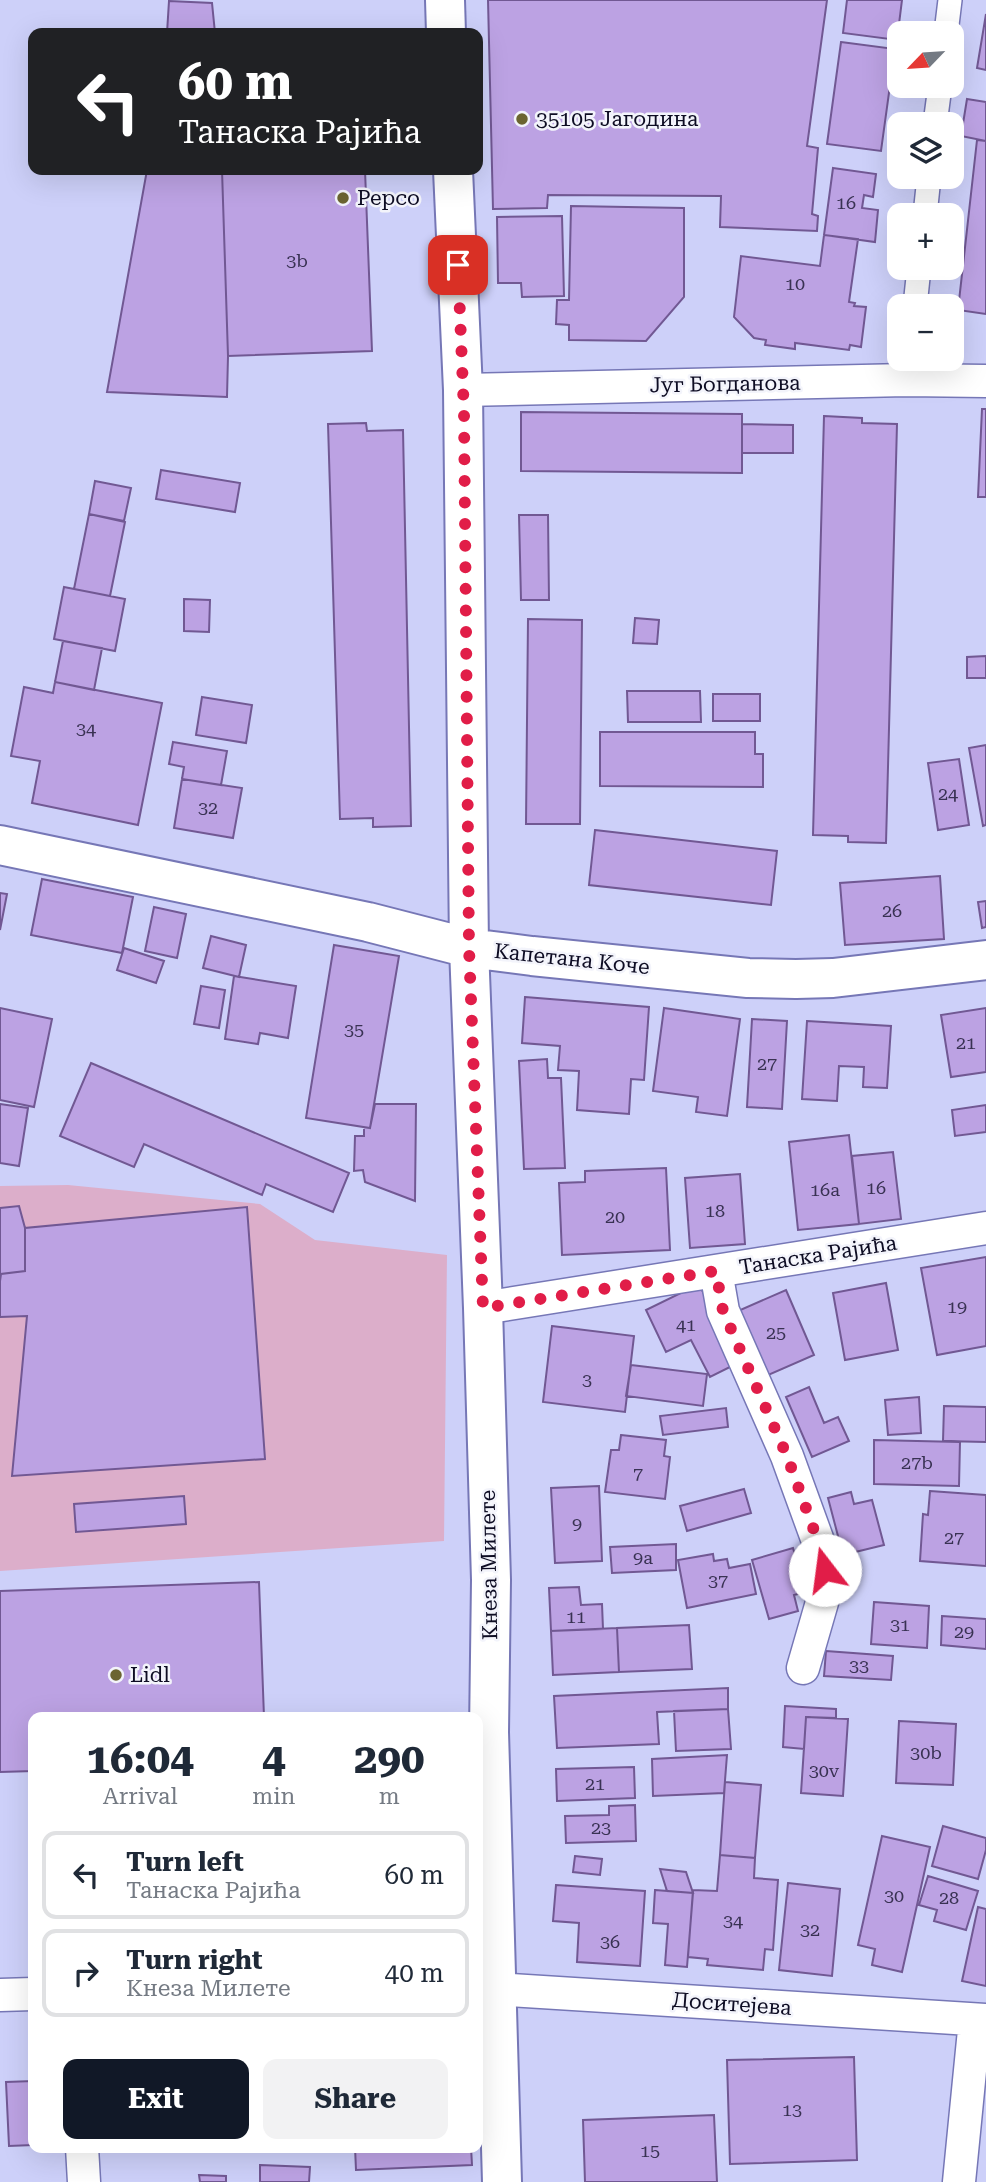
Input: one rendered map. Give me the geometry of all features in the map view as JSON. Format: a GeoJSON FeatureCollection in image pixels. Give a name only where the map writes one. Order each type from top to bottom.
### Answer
{"type":"FeatureCollection","features":[{"type":"Feature","properties":{"kind":"main road"},"geometry":{"type":"LineString","coordinates":[[445,0],[446,28]]}},
{"type":"Feature","properties":{"kind":"main road","name":"Кнеза Милете"},"geometry":{"type":"LineString","coordinates":[[453,175],[463,390],[469,948],[491,1580],[488,1988],[502,2182]]}},
{"type":"Feature","properties":{"kind":"main road","name":"Капетана Коче"},"geometry":{"type":"LineString","coordinates":[[0,845],[368,922],[469,948],[711,974],[796,979],[834,978],[986,960]]}},
{"type":"Feature","properties":{"kind":"street"},"geometry":{"type":"LineString","coordinates":[[947,21],[950,0]]}},
{"type":"Feature","properties":{"kind":"street","name":"Југ Богданова"},"geometry":{"type":"LineString","coordinates":[[463,390],[887,370]]}},
{"type":"Feature","properties":{"kind":"street","name":"Југ Богданова"},"geometry":{"type":"LineString","coordinates":[[920,371],[986,381]]}},
{"type":"Feature","properties":{"kind":"street","name":"Танаска Рајића"},"geometry":{"type":"LineString","coordinates":[[483,1308],[986,1228]]}},
{"type":"Feature","properties":{"kind":"street"},"geometry":{"type":"LineString","coordinates":[[716,1271],[723,1311],[787,1456],[823,1555],[827,1585],[803,1668]]}},
{"type":"Feature","properties":{"kind":"street","name":"Доситејева"},"geometry":{"type":"LineString","coordinates":[[488,1988],[981,2020]]}},
{"type":"Feature","properties":{"kind":"street"},"geometry":{"type":"LineString","coordinates":[[0,1995],[28,1994]]}},
{"type":"Feature","properties":{"kind":"street"},"geometry":{"type":"LineString","coordinates":[[959,2182],[981,2020]]}},
{"type":"Feature","properties":{"kind":"street"},"geometry":{"type":"LineString","coordinates":[[82,2153],[84,2182]]}},
{"type":"Feature","properties":{"kind":"shaded area"},"geometry":{"type":"Polygon","coordinates":[[[68,1185],[260,1204],[315,1240],[447,1255],[444,1541],[0,1571],[0,1186],[68,1185]]]}},
{"type":"Feature","properties":{"kind":"building"},"geometry":{"type":"Polygon","coordinates":[[[488,0],[827,0],[807,146],[818,148],[812,214],[818,216],[817,231],[720,227],[721,196],[548,195],[547,208],[493,209],[488,0]]]}},
{"type":"Feature","properties":{"kind":"building"},"geometry":{"type":"Polygon","coordinates":[[[847,0],[902,0],[899,21],[887,21],[887,39],[843,33],[847,0]]]}},
{"type":"Feature","properties":{"kind":"building"},"geometry":{"type":"Polygon","coordinates":[[[169,1],[212,3],[214,28],[167,28],[169,1]]]}},
{"type":"Feature","properties":{"kind":"building"},"geometry":{"type":"Polygon","coordinates":[[[986,14],[986,70],[977,68],[986,14]]]}},
{"type":"Feature","properties":{"kind":"building"},"geometry":{"type":"Polygon","coordinates":[[[841,42],[887,48],[888,98],[881,151],[827,144],[841,42]]]}},
{"type":"Feature","properties":{"kind":"building"},"geometry":{"type":"Polygon","coordinates":[[[967,99],[986,102],[986,141],[964,137],[967,99]]]}},
{"type":"Feature","properties":{"kind":"building"},"geometry":{"type":"Polygon","coordinates":[[[977,140],[986,141],[986,314],[964,311],[964,294],[960,294],[961,280],[964,280],[964,256],[977,140]]]}},
{"type":"Feature","properties":{"kind":"building"},"geometry":{"type":"Polygon","coordinates":[[[833,168],[876,174],[873,197],[864,195],[862,208],[878,210],[875,242],[824,235],[833,168]]]}},
{"type":"Feature","properties":{"kind":"building"},"geometry":{"type":"Polygon","coordinates":[[[146,175],[222,175],[227,397],[107,392],[146,175]]]}},
{"type":"Feature","properties":{"kind":"building"},"geometry":{"type":"Polygon","coordinates":[[[222,175],[365,175],[372,351],[228,356],[222,175]]]}},
{"type":"Feature","properties":{"kind":"building"},"geometry":{"type":"Polygon","coordinates":[[[571,206],[684,208],[684,297],[646,341],[569,340],[569,325],[556,324],[557,300],[569,300],[571,206]]]}},
{"type":"Feature","properties":{"kind":"building"},"geometry":{"type":"Polygon","coordinates":[[[562,216],[564,296],[522,297],[521,283],[498,283],[497,217],[562,216]]]}},
{"type":"Feature","properties":{"kind":"building"},"geometry":{"type":"Polygon","coordinates":[[[824,235],[858,239],[849,302],[855,303],[854,306],[866,307],[861,347],[850,345],[849,350],[795,343],[795,349],[765,345],[766,340],[754,338],[734,317],[741,256],[820,266],[824,235]]]}},
{"type":"Feature","properties":{"kind":"building"},"geometry":{"type":"Polygon","coordinates":[[[982,409],[986,409],[986,497],[978,497],[982,409]]]}},
{"type":"Feature","properties":{"kind":"building"},"geometry":{"type":"Polygon","coordinates":[[[521,412],[742,414],[742,473],[521,471],[521,412]]]}},
{"type":"Feature","properties":{"kind":"building"},"geometry":{"type":"Polygon","coordinates":[[[824,416],[862,418],[862,423],[897,424],[886,843],[848,842],[848,836],[813,835],[824,416]]]}},
{"type":"Feature","properties":{"kind":"building"},"geometry":{"type":"Polygon","coordinates":[[[366,423],[367,431],[403,430],[411,826],[373,827],[373,818],[340,819],[328,424],[366,423]]]}},
{"type":"Feature","properties":{"kind":"building"},"geometry":{"type":"Polygon","coordinates":[[[742,424],[793,425],[793,453],[742,453],[742,424]]]}},
{"type":"Feature","properties":{"kind":"building"},"geometry":{"type":"Polygon","coordinates":[[[161,470],[240,483],[235,512],[156,499],[161,470]]]}},
{"type":"Feature","properties":{"kind":"building"},"geometry":{"type":"Polygon","coordinates":[[[95,481],[131,488],[124,521],[89,514],[95,481]]]}},
{"type":"Feature","properties":{"kind":"building"},"geometry":{"type":"Polygon","coordinates":[[[89,514],[125,522],[110,596],[74,589],[89,514]]]}},
{"type":"Feature","properties":{"kind":"building"},"geometry":{"type":"Polygon","coordinates":[[[519,515],[548,515],[549,600],[521,600],[519,515]]]}},
{"type":"Feature","properties":{"kind":"building"},"geometry":{"type":"Polygon","coordinates":[[[64,587],[125,599],[115,651],[54,639],[64,587]]]}},
{"type":"Feature","properties":{"kind":"building"},"geometry":{"type":"Polygon","coordinates":[[[184,599],[210,600],[209,632],[184,631],[184,599]]]}},
{"type":"Feature","properties":{"kind":"building"},"geometry":{"type":"Polygon","coordinates":[[[635,618],[659,620],[657,644],[633,643],[635,618]]]}},
{"type":"Feature","properties":{"kind":"building"},"geometry":{"type":"Polygon","coordinates":[[[528,619],[582,620],[580,824],[526,824],[528,619]]]}},
{"type":"Feature","properties":{"kind":"building"},"geometry":{"type":"Polygon","coordinates":[[[63,641],[102,648],[94,690],[55,682],[63,641]]]}},
{"type":"Feature","properties":{"kind":"building"},"geometry":{"type":"Polygon","coordinates":[[[986,656],[986,678],[967,678],[967,657],[986,656]]]}},
{"type":"Feature","properties":{"kind":"building"},"geometry":{"type":"Polygon","coordinates":[[[55,682],[162,703],[138,825],[32,803],[40,761],[11,756],[24,687],[53,693],[55,682]]]}},
{"type":"Feature","properties":{"kind":"building"},"geometry":{"type":"Polygon","coordinates":[[[627,691],[700,691],[701,722],[628,722],[627,691]]]}},
{"type":"Feature","properties":{"kind":"building"},"geometry":{"type":"Polygon","coordinates":[[[713,694],[760,694],[760,721],[713,721],[713,694]]]}},
{"type":"Feature","properties":{"kind":"building"},"geometry":{"type":"Polygon","coordinates":[[[202,697],[252,705],[246,743],[196,735],[202,697]]]}},
{"type":"Feature","properties":{"kind":"building"},"geometry":{"type":"Polygon","coordinates":[[[600,732],[755,732],[755,754],[763,754],[763,787],[600,786],[600,732]]]}},
{"type":"Feature","properties":{"kind":"building"},"geometry":{"type":"Polygon","coordinates":[[[173,742],[227,751],[221,785],[182,779],[184,767],[169,764],[173,742]]]}},
{"type":"Feature","properties":{"kind":"building"},"geometry":{"type":"Polygon","coordinates":[[[986,745],[986,825],[983,826],[969,748],[986,745]]]}},
{"type":"Feature","properties":{"kind":"building"},"geometry":{"type":"Polygon","coordinates":[[[959,759],[969,825],[938,830],[928,763],[959,759]]]}},
{"type":"Feature","properties":{"kind":"building"},"geometry":{"type":"Polygon","coordinates":[[[182,779],[242,788],[233,838],[174,828],[182,779]]]}},
{"type":"Feature","properties":{"kind":"building"},"geometry":{"type":"Polygon","coordinates":[[[595,830],[777,851],[771,905],[589,885],[595,830]]]}},
{"type":"Feature","properties":{"kind":"building"},"geometry":{"type":"Polygon","coordinates":[[[940,876],[944,939],[845,945],[840,883],[940,876]]]}},
{"type":"Feature","properties":{"kind":"building"},"geometry":{"type":"Polygon","coordinates":[[[42,879],[133,897],[122,953],[31,935],[42,879]]]}},
{"type":"Feature","properties":{"kind":"building"},"geometry":{"type":"Polygon","coordinates":[[[0,893],[7,894],[0,930],[0,893]]]}},
{"type":"Feature","properties":{"kind":"building"},"geometry":{"type":"Polygon","coordinates":[[[986,901],[986,927],[982,928],[978,902],[986,901]]]}},
{"type":"Feature","properties":{"kind":"building"},"geometry":{"type":"Polygon","coordinates":[[[154,907],[186,914],[177,958],[145,951],[154,907]]]}},
{"type":"Feature","properties":{"kind":"building"},"geometry":{"type":"Polygon","coordinates":[[[211,936],[246,945],[239,977],[203,968],[211,936]]]}},
{"type":"Feature","properties":{"kind":"building"},"geometry":{"type":"Polygon","coordinates":[[[334,945],[399,956],[370,1128],[306,1118],[334,945]]]}},
{"type":"Feature","properties":{"kind":"building"},"geometry":{"type":"Polygon","coordinates":[[[124,948],[164,961],[156,983],[117,970],[124,948]]]}},
{"type":"Feature","properties":{"kind":"building"},"geometry":{"type":"Polygon","coordinates":[[[234,976],[296,986],[288,1038],[260,1033],[258,1044],[225,1039],[234,976]]]}},
{"type":"Feature","properties":{"kind":"building"},"geometry":{"type":"Polygon","coordinates":[[[201,986],[225,990],[219,1028],[194,1024],[201,986]]]}},
{"type":"Feature","properties":{"kind":"building"},"geometry":{"type":"Polygon","coordinates":[[[525,997],[649,1007],[644,1080],[631,1079],[629,1114],[577,1110],[579,1071],[558,1070],[560,1046],[522,1043],[525,997]]]}},
{"type":"Feature","properties":{"kind":"building"},"geometry":{"type":"Polygon","coordinates":[[[0,1008],[52,1019],[34,1107],[0,1100],[0,1008]]]}},
{"type":"Feature","properties":{"kind":"building"},"geometry":{"type":"Polygon","coordinates":[[[664,1008],[740,1019],[727,1116],[696,1112],[698,1097],[653,1091],[664,1008]]]}},
{"type":"Feature","properties":{"kind":"building"},"geometry":{"type":"Polygon","coordinates":[[[986,1008],[986,1072],[951,1077],[941,1015],[986,1008]]]}},
{"type":"Feature","properties":{"kind":"building"},"geometry":{"type":"Polygon","coordinates":[[[752,1019],[787,1021],[782,1109],[747,1107],[752,1019]]]}},
{"type":"Feature","properties":{"kind":"building"},"geometry":{"type":"Polygon","coordinates":[[[807,1021],[891,1026],[887,1088],[863,1087],[864,1067],[839,1066],[837,1101],[802,1099],[807,1021]]]}},
{"type":"Feature","properties":{"kind":"building"},"geometry":{"type":"Polygon","coordinates":[[[547,1059],[548,1078],[561,1078],[565,1168],[524,1169],[519,1061],[547,1059]]]}},
{"type":"Feature","properties":{"kind":"building"},"geometry":{"type":"Polygon","coordinates":[[[91,1063],[349,1173],[333,1212],[266,1184],[262,1195],[144,1144],[134,1167],[60,1136],[91,1063]]]}},
{"type":"Feature","properties":{"kind":"building"},"geometry":{"type":"Polygon","coordinates":[[[0,1104],[28,1108],[19,1166],[0,1163],[0,1104]]]}},
{"type":"Feature","properties":{"kind":"building"},"geometry":{"type":"Polygon","coordinates":[[[375,1104],[416,1104],[415,1201],[365,1182],[363,1170],[354,1171],[355,1136],[364,1136],[364,1128],[370,1128],[375,1104]]]}},
{"type":"Feature","properties":{"kind":"building"},"geometry":{"type":"Polygon","coordinates":[[[986,1105],[986,1132],[955,1136],[952,1110],[986,1105]]]}},
{"type":"Feature","properties":{"kind":"building"},"geometry":{"type":"Polygon","coordinates":[[[849,1135],[859,1224],[798,1230],[789,1142],[849,1135]]]}},
{"type":"Feature","properties":{"kind":"building"},"geometry":{"type":"Polygon","coordinates":[[[893,1152],[901,1219],[859,1224],[852,1156],[893,1152]]]}},
{"type":"Feature","properties":{"kind":"building"},"geometry":{"type":"Polygon","coordinates":[[[666,1168],[670,1250],[562,1255],[559,1183],[585,1182],[585,1171],[666,1168]]]}},
{"type":"Feature","properties":{"kind":"building"},"geometry":{"type":"Polygon","coordinates":[[[740,1174],[745,1244],[690,1248],[685,1178],[740,1174]]]}},
{"type":"Feature","properties":{"kind":"building"},"geometry":{"type":"Polygon","coordinates":[[[19,1206],[25,1228],[25,1271],[1,1274],[0,1281],[0,1208],[19,1206]]]}},
{"type":"Feature","properties":{"kind":"building"},"geometry":{"type":"Polygon","coordinates":[[[247,1207],[265,1459],[12,1476],[27,1316],[0,1317],[0,1281],[1,1274],[25,1271],[25,1228],[247,1207]]]}},
{"type":"Feature","properties":{"kind":"building"},"geometry":{"type":"Polygon","coordinates":[[[986,1257],[986,1346],[937,1355],[921,1268],[986,1257]]]}},
{"type":"Feature","properties":{"kind":"building"},"geometry":{"type":"Polygon","coordinates":[[[886,1283],[898,1350],[845,1360],[833,1293],[886,1283]]]}},
{"type":"Feature","properties":{"kind":"building"},"geometry":{"type":"Polygon","coordinates":[[[699,1284],[738,1363],[710,1377],[691,1340],[666,1352],[646,1310],[699,1284]]]}},
{"type":"Feature","properties":{"kind":"building"},"geometry":{"type":"Polygon","coordinates":[[[786,1290],[814,1355],[766,1376],[738,1311],[786,1290]]]}},
{"type":"Feature","properties":{"kind":"building"},"geometry":{"type":"Polygon","coordinates":[[[552,1326],[634,1336],[625,1412],[543,1402],[552,1326]]]}},
{"type":"Feature","properties":{"kind":"building"},"geometry":{"type":"Polygon","coordinates":[[[631,1365],[707,1374],[703,1406],[626,1396],[631,1365]]]}},
{"type":"Feature","properties":{"kind":"building"},"geometry":{"type":"Polygon","coordinates":[[[809,1387],[824,1423],[838,1417],[849,1441],[812,1457],[786,1397],[809,1387]]]}},
{"type":"Feature","properties":{"kind":"building"},"geometry":{"type":"Polygon","coordinates":[[[919,1397],[921,1433],[888,1435],[885,1400],[919,1397]]]}},
{"type":"Feature","properties":{"kind":"building"},"geometry":{"type":"Polygon","coordinates":[[[944,1406],[986,1407],[986,1442],[943,1441],[944,1406]]]}},
{"type":"Feature","properties":{"kind":"building"},"geometry":{"type":"Polygon","coordinates":[[[726,1408],[728,1427],[663,1435],[660,1416],[726,1408]]]}},
{"type":"Feature","properties":{"kind":"building"},"geometry":{"type":"Polygon","coordinates":[[[621,1435],[666,1440],[664,1456],[670,1457],[665,1499],[605,1492],[611,1450],[619,1450],[621,1435]]]}},
{"type":"Feature","properties":{"kind":"building"},"geometry":{"type":"Polygon","coordinates":[[[874,1440],[960,1442],[959,1486],[874,1484],[874,1440]]]}},
{"type":"Feature","properties":{"kind":"building"},"geometry":{"type":"Polygon","coordinates":[[[599,1486],[602,1561],[555,1563],[551,1488],[599,1486]]]}},
{"type":"Feature","properties":{"kind":"building"},"geometry":{"type":"Polygon","coordinates":[[[744,1489],[751,1513],[687,1531],[680,1506],[744,1489]]]}},
{"type":"Feature","properties":{"kind":"building"},"geometry":{"type":"Polygon","coordinates":[[[930,1491],[986,1495],[986,1566],[920,1561],[923,1514],[928,1515],[930,1491]]]}},
{"type":"Feature","properties":{"kind":"building"},"geometry":{"type":"Polygon","coordinates":[[[851,1492],[854,1504],[872,1500],[884,1545],[843,1555],[828,1498],[851,1492]]]}},
{"type":"Feature","properties":{"kind":"building"},"geometry":{"type":"Polygon","coordinates":[[[184,1496],[186,1524],[76,1532],[74,1504],[184,1496]]]}},
{"type":"Feature","properties":{"kind":"building"},"geometry":{"type":"Polygon","coordinates":[[[676,1544],[676,1570],[612,1573],[610,1547],[676,1544]]]}},
{"type":"Feature","properties":{"kind":"building"},"geometry":{"type":"Polygon","coordinates":[[[793,1548],[806,1592],[794,1595],[798,1611],[769,1619],[752,1560],[793,1548]]]}},
{"type":"Feature","properties":{"kind":"building"},"geometry":{"type":"Polygon","coordinates":[[[713,1554],[714,1561],[727,1559],[729,1568],[750,1564],[756,1594],[687,1608],[678,1560],[713,1554]]]}},
{"type":"Feature","properties":{"kind":"building"},"geometry":{"type":"Polygon","coordinates":[[[259,1582],[264,1712],[28,1712],[28,1771],[0,1772],[0,1591],[259,1582]]]}},
{"type":"Feature","properties":{"kind":"building"},"geometry":{"type":"Polygon","coordinates":[[[579,1587],[581,1605],[602,1604],[603,1629],[551,1631],[549,1588],[579,1587]]]}},
{"type":"Feature","properties":{"kind":"building"},"geometry":{"type":"Polygon","coordinates":[[[874,1602],[929,1606],[927,1648],[871,1644],[874,1602]]]}},
{"type":"Feature","properties":{"kind":"building"},"geometry":{"type":"Polygon","coordinates":[[[942,1616],[986,1619],[986,1649],[941,1645],[942,1616]]]}},
{"type":"Feature","properties":{"kind":"building"},"geometry":{"type":"Polygon","coordinates":[[[689,1625],[692,1669],[619,1672],[617,1628],[689,1625]]]}},
{"type":"Feature","properties":{"kind":"building"},"geometry":{"type":"Polygon","coordinates":[[[617,1628],[619,1672],[553,1675],[551,1631],[617,1628]]]}},
{"type":"Feature","properties":{"kind":"building"},"geometry":{"type":"Polygon","coordinates":[[[826,1651],[893,1656],[891,1680],[824,1676],[826,1651]]]}},
{"type":"Feature","properties":{"kind":"building"},"geometry":{"type":"Polygon","coordinates":[[[728,1688],[728,1709],[657,1712],[659,1744],[557,1748],[554,1696],[728,1688]]]}},
{"type":"Feature","properties":{"kind":"building"},"geometry":{"type":"Polygon","coordinates":[[[785,1706],[836,1709],[836,1718],[806,1717],[804,1749],[783,1747],[785,1706]]]}},
{"type":"Feature","properties":{"kind":"building"},"geometry":{"type":"Polygon","coordinates":[[[728,1709],[731,1749],[676,1751],[674,1711],[728,1709]]]}},
{"type":"Feature","properties":{"kind":"building"},"geometry":{"type":"Polygon","coordinates":[[[806,1717],[848,1719],[843,1796],[801,1793],[806,1717]]]}},
{"type":"Feature","properties":{"kind":"building"},"geometry":{"type":"Polygon","coordinates":[[[899,1721],[956,1724],[953,1785],[896,1783],[899,1721]]]}},
{"type":"Feature","properties":{"kind":"building"},"geometry":{"type":"Polygon","coordinates":[[[727,1755],[724,1793],[653,1796],[652,1759],[727,1755]]]}},
{"type":"Feature","properties":{"kind":"building"},"geometry":{"type":"Polygon","coordinates":[[[634,1767],[635,1798],[557,1801],[556,1769],[634,1767]]]}},
{"type":"Feature","properties":{"kind":"building"},"geometry":{"type":"Polygon","coordinates":[[[725,1782],[761,1785],[755,1858],[720,1855],[725,1782]]]}},
{"type":"Feature","properties":{"kind":"building"},"geometry":{"type":"Polygon","coordinates":[[[635,1805],[636,1841],[566,1843],[565,1816],[609,1815],[609,1806],[635,1805]]]}},
{"type":"Feature","properties":{"kind":"building"},"geometry":{"type":"Polygon","coordinates":[[[943,1826],[986,1838],[986,1850],[978,1879],[932,1866],[943,1826]]]}},
{"type":"Feature","properties":{"kind":"building"},"geometry":{"type":"Polygon","coordinates":[[[882,1836],[930,1847],[902,1972],[872,1965],[875,1949],[858,1945],[882,1836]]]}},
{"type":"Feature","properties":{"kind":"building"},"geometry":{"type":"Polygon","coordinates":[[[720,1855],[755,1858],[754,1878],[778,1880],[773,1950],[765,1949],[763,1970],[707,1965],[708,1959],[688,1957],[693,1890],[717,1891],[720,1855]]]}},
{"type":"Feature","properties":{"kind":"building"},"geometry":{"type":"Polygon","coordinates":[[[575,1856],[602,1859],[600,1875],[573,1872],[575,1856]]]}},
{"type":"Feature","properties":{"kind":"building"},"geometry":{"type":"Polygon","coordinates":[[[660,1869],[686,1872],[693,1893],[667,1891],[660,1869]]]}},
{"type":"Feature","properties":{"kind":"building"},"geometry":{"type":"Polygon","coordinates":[[[928,1876],[978,1891],[966,1930],[934,1921],[937,1910],[919,1905],[928,1876]]]}},
{"type":"Feature","properties":{"kind":"building"},"geometry":{"type":"Polygon","coordinates":[[[788,1883],[840,1889],[832,1976],[779,1970],[788,1883]]]}},
{"type":"Feature","properties":{"kind":"building"},"geometry":{"type":"Polygon","coordinates":[[[556,1885],[645,1891],[640,1966],[577,1962],[579,1923],[553,1921],[556,1885]]]}},
{"type":"Feature","properties":{"kind":"building"},"geometry":{"type":"Polygon","coordinates":[[[655,1890],[693,1893],[687,1967],[665,1965],[668,1924],[653,1923],[655,1890]]]}},
{"type":"Feature","properties":{"kind":"building"},"geometry":{"type":"Polygon","coordinates":[[[978,1907],[986,1909],[986,1986],[962,1981],[978,1907]]]}},
{"type":"Feature","properties":{"kind":"building"},"geometry":{"type":"Polygon","coordinates":[[[854,2057],[857,2160],[730,2164],[727,2060],[854,2057]]]}},
{"type":"Feature","properties":{"kind":"building"},"geometry":{"type":"Polygon","coordinates":[[[28,2081],[28,2145],[9,2146],[6,2082],[28,2081]]]}},
{"type":"Feature","properties":{"kind":"building"},"geometry":{"type":"Polygon","coordinates":[[[714,2115],[717,2182],[585,2182],[583,2120],[714,2115]]]}},
{"type":"Feature","properties":{"kind":"building"},"geometry":{"type":"Polygon","coordinates":[[[355,2153],[471,2153],[472,2165],[356,2170],[355,2153]]]}},
{"type":"Feature","properties":{"kind":"building"},"geometry":{"type":"Polygon","coordinates":[[[260,2165],[310,2167],[309,2182],[260,2182],[260,2165]]]}},
{"type":"Feature","properties":{"kind":"building"},"geometry":{"type":"Polygon","coordinates":[[[199,2175],[226,2176],[226,2182],[200,2182],[199,2175]]]}},
{"type":"Feature","properties":{"kind":"place","name":"35105 Јагодина"},"geometry":{"type":"Point","coordinates":[522,119]}},
{"type":"Feature","properties":{"kind":"place","name":"Pepco"},"geometry":{"type":"Point","coordinates":[343,198]}},
{"type":"Feature","properties":{"kind":"place","name":"Lidl"},"geometry":{"type":"Point","coordinates":[116,1675]}},
{"type":"Feature","properties":{"kind":"route"},"geometry":{"type":"LineString","coordinates":[[458,265],[464,413],[469,948],[483,1308],[716,1271],[723,1311],[787,1456],[823,1555],[825,1570]]}}]}
